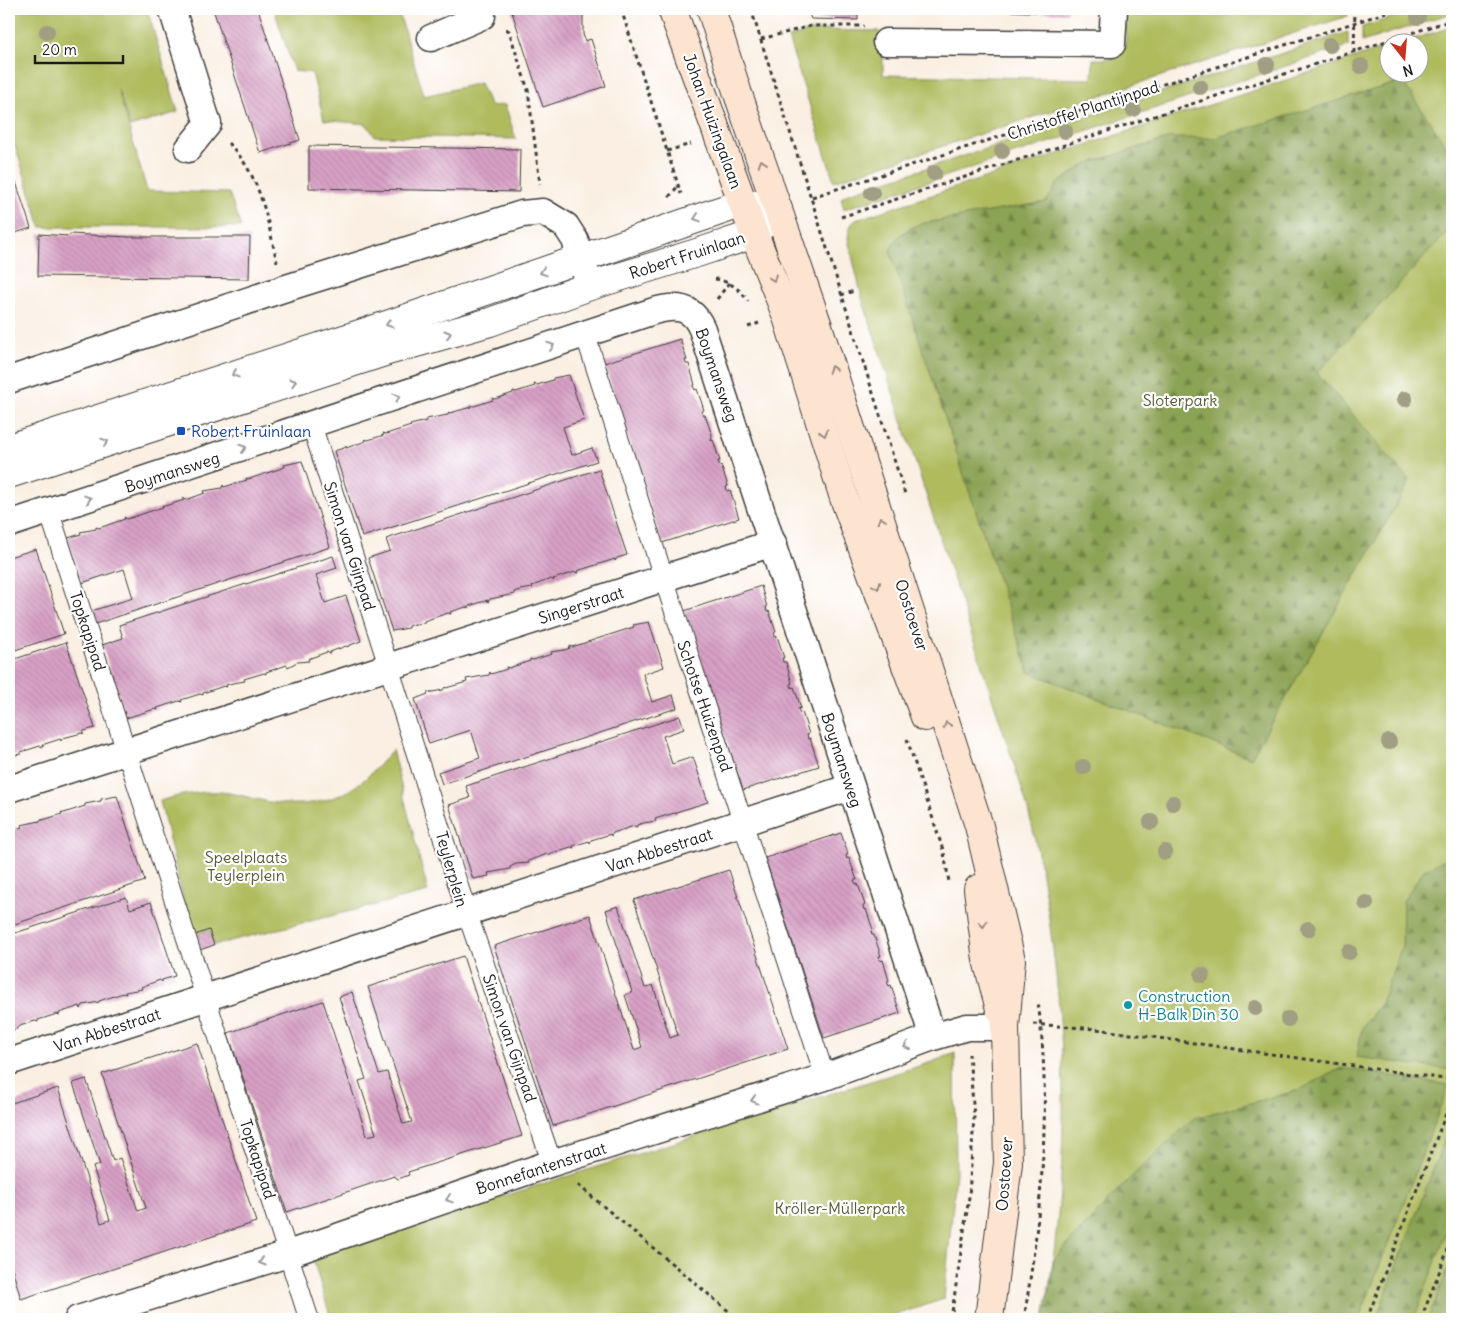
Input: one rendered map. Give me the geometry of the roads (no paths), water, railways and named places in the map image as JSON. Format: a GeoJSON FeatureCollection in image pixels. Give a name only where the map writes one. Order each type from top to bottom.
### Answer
{"type":"FeatureCollection","features":[{"type":"Feature","properties":{"kind":"main road","name":"Johan Huizingalaan"},"geometry":{"type":"LineString","coordinates":[[672,9],[754,234]]}},
{"type":"Feature","properties":{"kind":"main road","name":"Johan Huizingalaan"},"geometry":{"type":"LineString","coordinates":[[711,9],[778,210]]}},
{"type":"Feature","properties":{"kind":"main road","name":"Oostoever"},"geometry":{"type":"LineString","coordinates":[[778,210],[818,326],[979,826],[1011,960],[1005,1027],[1008,1163],[989,1319]]}},
{"type":"Feature","properties":{"kind":"main road","name":"Oostoever"},"geometry":{"type":"LineString","coordinates":[[754,234],[786,314],[844,498],[912,679],[964,830],[981,902],[987,960],[1005,1027]]}},
{"type":"Feature","properties":{"kind":"street"},"geometry":{"type":"LineString","coordinates":[[172,9],[208,124],[188,149]]}},
{"type":"Feature","properties":{"kind":"street"},"geometry":{"type":"LineString","coordinates":[[886,42],[1112,44],[1114,9]]}},
{"type":"Feature","properties":{"kind":"street"},"geometry":{"type":"LineString","coordinates":[[431,38],[481,12]]}},
{"type":"Feature","properties":{"kind":"street","name":"Robert Fruinlaan"},"geometry":{"type":"LineString","coordinates":[[9,448],[581,259],[743,203],[778,210]]}},
{"type":"Feature","properties":{"kind":"street","name":"Robert Fruinlaan"},"geometry":{"type":"LineString","coordinates":[[9,474],[391,350],[490,322],[590,286],[754,234],[778,210]]}},
{"type":"Feature","properties":{"kind":"street"},"geometry":{"type":"LineString","coordinates":[[9,380],[283,289],[522,214],[543,212],[566,226],[575,240],[590,286]]}},
{"type":"Feature","properties":{"kind":"street","name":"Boymansweg"},"geometry":{"type":"LineString","coordinates":[[9,524],[312,426],[662,309],[685,310],[695,315],[702,329],[773,543],[933,1037]]}},
{"type":"Feature","properties":{"kind":"street","name":"Schotse Huizenpad"},"geometry":{"type":"LineString","coordinates":[[585,334],[825,1077]]}},
{"type":"Feature","properties":{"kind":"street","name":"Simon van Gijnpad"},"geometry":{"type":"LineString","coordinates":[[312,426],[388,667]]}},
{"type":"Feature","properties":{"kind":"street","name":"Topkapipad"},"geometry":{"type":"LineString","coordinates":[[49,512],[126,752]]}},
{"type":"Feature","properties":{"kind":"street","name":"Singerstraat"},"geometry":{"type":"LineString","coordinates":[[388,667],[773,543]]}},
{"type":"Feature","properties":{"kind":"street"},"geometry":{"type":"LineString","coordinates":[[9,789],[388,667]]}},
{"type":"Feature","properties":{"kind":"street","name":"Teylerplein"},"geometry":{"type":"LineString","coordinates":[[206,998],[467,913],[388,667]]}},
{"type":"Feature","properties":{"kind":"street"},"geometry":{"type":"LineString","coordinates":[[126,752],[206,998]]}},
{"type":"Feature","properties":{"kind":"street","name":"Van Abbestraat"},"geometry":{"type":"LineString","coordinates":[[467,913],[851,787]]}},
{"type":"Feature","properties":{"kind":"street","name":"Simon van Gijnpad"},"geometry":{"type":"LineString","coordinates":[[467,913],[552,1163]]}},
{"type":"Feature","properties":{"kind":"street","name":"Topkapipad"},"geometry":{"type":"LineString","coordinates":[[206,998],[309,1319]]}},
{"type":"Feature","properties":{"kind":"street","name":"Van Abbestraat"},"geometry":{"type":"LineString","coordinates":[[9,1062],[206,998]]}},
{"type":"Feature","properties":{"kind":"street","name":"Bonnefantenstraat"},"geometry":{"type":"LineString","coordinates":[[78,1319],[288,1254],[552,1163],[825,1077],[933,1037],[967,1027],[1005,1027]]}},
{"type":"Feature","properties":{"kind":"place","name":"Robert Fruinlaan"},"geometry":{"type":"Point","coordinates":[181,431]}},
{"type":"Feature","properties":{"kind":"place","name":"Construction H-Balk Din 30"},"geometry":{"type":"Point","coordinates":[1128,1005]}},
{"type":"Feature","properties":{"kind":"park label","name":"Sloterpark"},"geometry":{"type":"Point","coordinates":[1180,400]}},
{"type":"Feature","properties":{"kind":"park label","name":"Speelplaats Teylerplein"},"geometry":{"type":"Point","coordinates":[246,866]}},
{"type":"Feature","properties":{"kind":"park label","name":"Kröller-Müllerpark"},"geometry":{"type":"Point","coordinates":[840,1208]}}]}
